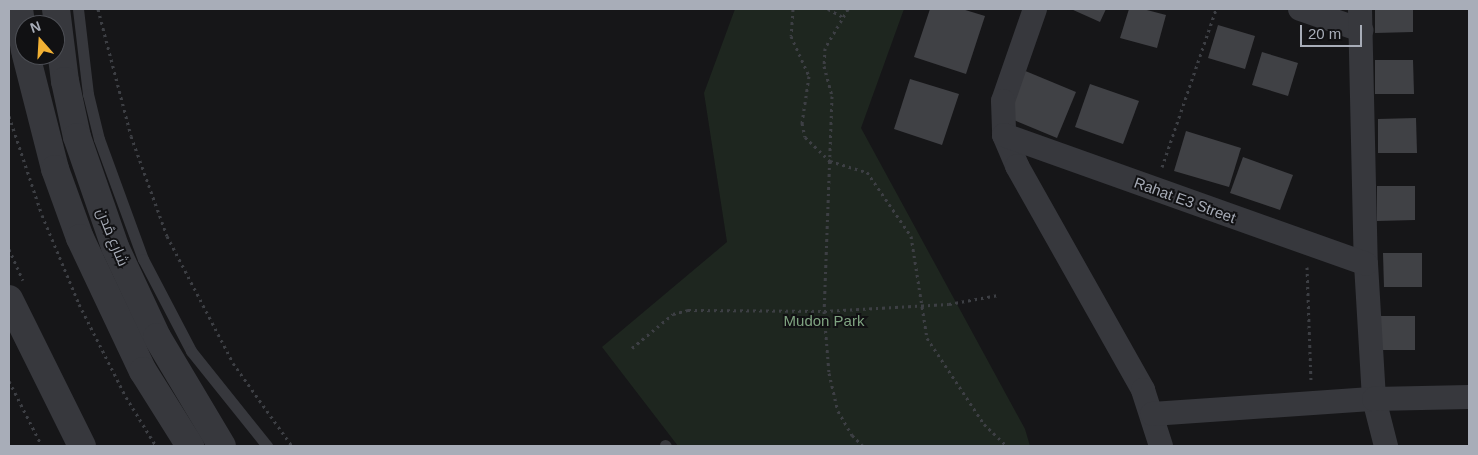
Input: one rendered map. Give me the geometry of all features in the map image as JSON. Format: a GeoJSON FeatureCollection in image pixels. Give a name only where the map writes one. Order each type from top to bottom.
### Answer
{"type":"FeatureCollection","features":[{"type":"Feature","properties":{"kind":"street","name":"شارع مُدن"},"geometry":{"type":"LineString","coordinates":[[56,9],[64,81],[77,137],[115,247],[157,338],[222,446]]}},
{"type":"Feature","properties":{"kind":"street"},"geometry":{"type":"LineString","coordinates":[[1035,9],[1002,101],[1004,135],[1017,166],[1131,368],[1152,414],[1161,446]]}},
{"type":"Feature","properties":{"kind":"street"},"geometry":{"type":"LineString","coordinates":[[1300,9],[1360,20],[1366,264],[1374,399],[1386,446]]}},
{"type":"Feature","properties":{"kind":"street","name":"شارع مُدن"},"geometry":{"type":"LineString","coordinates":[[28,65],[50,152],[80,238],[143,371],[190,446]]}},
{"type":"Feature","properties":{"kind":"street","name":"Rahat E3 Street"},"geometry":{"type":"LineString","coordinates":[[1004,135],[1366,264]]}},
{"type":"Feature","properties":{"kind":"street"},"geometry":{"type":"LineString","coordinates":[[9,299],[82,446]]}},
{"type":"Feature","properties":{"kind":"street"},"geometry":{"type":"LineString","coordinates":[[1152,414],[1374,399],[1469,398]]}},
{"type":"Feature","properties":{"kind":"lane"},"geometry":{"type":"LineString","coordinates":[[78,9],[88,94],[99,139],[143,259],[191,351],[267,446]]}},
{"type":"Feature","properties":{"kind":"path"},"geometry":{"type":"LineString","coordinates":[[98,9],[131,136],[167,236],[233,363],[292,446]]}},
{"type":"Feature","properties":{"kind":"path"},"geometry":{"type":"LineString","coordinates":[[793,9],[791,36],[810,76],[802,123],[812,147],[830,161],[867,172],[911,236],[927,338],[944,367],[984,424],[1007,446]]}},
{"type":"Feature","properties":{"kind":"path"},"geometry":{"type":"LineString","coordinates":[[828,9],[843,17]]}},
{"type":"Feature","properties":{"kind":"path"},"geometry":{"type":"LineString","coordinates":[[848,9],[825,48],[824,66],[832,96],[824,311],[829,373],[838,411],[852,435],[863,446]]}},
{"type":"Feature","properties":{"kind":"path"},"geometry":{"type":"LineString","coordinates":[[1154,189],[1216,9]]}},
{"type":"Feature","properties":{"kind":"path"},"geometry":{"type":"LineString","coordinates":[[1306,243],[1311,403]]}},
{"type":"Feature","properties":{"kind":"path"},"geometry":{"type":"LineString","coordinates":[[632,348],[673,314],[688,310],[824,311],[949,304],[998,295]]}},
{"type":"Feature","properties":{"kind":"path"},"geometry":{"type":"LineString","coordinates":[[9,381],[42,446]]}},
{"type":"Feature","properties":{"kind":"green space","name":"Mudon Park"},"geometry":{"type":"Polygon","coordinates":[[[735,9],[904,9],[861,128],[1025,429],[1030,446],[678,446],[602,347],[727,242],[704,93],[735,9]]]}},
{"type":"Feature","properties":{"kind":"building"},"geometry":{"type":"Polygon","coordinates":[[[930,9],[962,9],[985,16],[966,74],[914,57],[930,9]]]}},
{"type":"Feature","properties":{"kind":"building"},"geometry":{"type":"Polygon","coordinates":[[[1071,9],[1106,9],[1100,22],[1071,9]]]}},
{"type":"Feature","properties":{"kind":"building"},"geometry":{"type":"Polygon","coordinates":[[[1129,9],[1143,9],[1166,15],[1157,48],[1120,38],[1129,9]]]}},
{"type":"Feature","properties":{"kind":"building"},"geometry":{"type":"Polygon","coordinates":[[[1375,9],[1413,9],[1413,32],[1375,33],[1375,9]]]}},
{"type":"Feature","properties":{"kind":"building"},"geometry":{"type":"Polygon","coordinates":[[[1218,25],[1255,36],[1245,69],[1208,58],[1218,25]]]}},
{"type":"Feature","properties":{"kind":"building"},"geometry":{"type":"Polygon","coordinates":[[[1262,52],[1298,63],[1288,96],[1252,85],[1262,52]]]}},
{"type":"Feature","properties":{"kind":"building"},"geometry":{"type":"Polygon","coordinates":[[[1375,60],[1413,60],[1414,94],[1375,94],[1375,60]]]}},
{"type":"Feature","properties":{"kind":"building"},"geometry":{"type":"Polygon","coordinates":[[[1023,70],[1076,92],[1057,138],[1004,116],[1023,70]]]}},
{"type":"Feature","properties":{"kind":"building"},"geometry":{"type":"Polygon","coordinates":[[[910,79],[959,94],[942,145],[894,129],[910,79]]]}},
{"type":"Feature","properties":{"kind":"building"},"geometry":{"type":"Polygon","coordinates":[[[1090,84],[1139,101],[1123,144],[1075,127],[1090,84]]]}},
{"type":"Feature","properties":{"kind":"building"},"geometry":{"type":"Polygon","coordinates":[[[1416,118],[1417,153],[1378,153],[1378,119],[1416,118]]]}},
{"type":"Feature","properties":{"kind":"building"},"geometry":{"type":"Polygon","coordinates":[[[1186,131],[1241,148],[1229,187],[1174,171],[1186,131]]]}},
{"type":"Feature","properties":{"kind":"building"},"geometry":{"type":"Polygon","coordinates":[[[1243,157],[1293,175],[1280,210],[1230,193],[1243,157]]]}},
{"type":"Feature","properties":{"kind":"building"},"geometry":{"type":"Polygon","coordinates":[[[1377,186],[1415,186],[1415,220],[1377,221],[1377,186]]]}},
{"type":"Feature","properties":{"kind":"building"},"geometry":{"type":"Polygon","coordinates":[[[1383,253],[1422,253],[1422,287],[1384,287],[1383,253]]]}},
{"type":"Feature","properties":{"kind":"building"},"geometry":{"type":"Polygon","coordinates":[[[1377,316],[1415,316],[1415,350],[1377,350],[1377,316]]]}}]}
